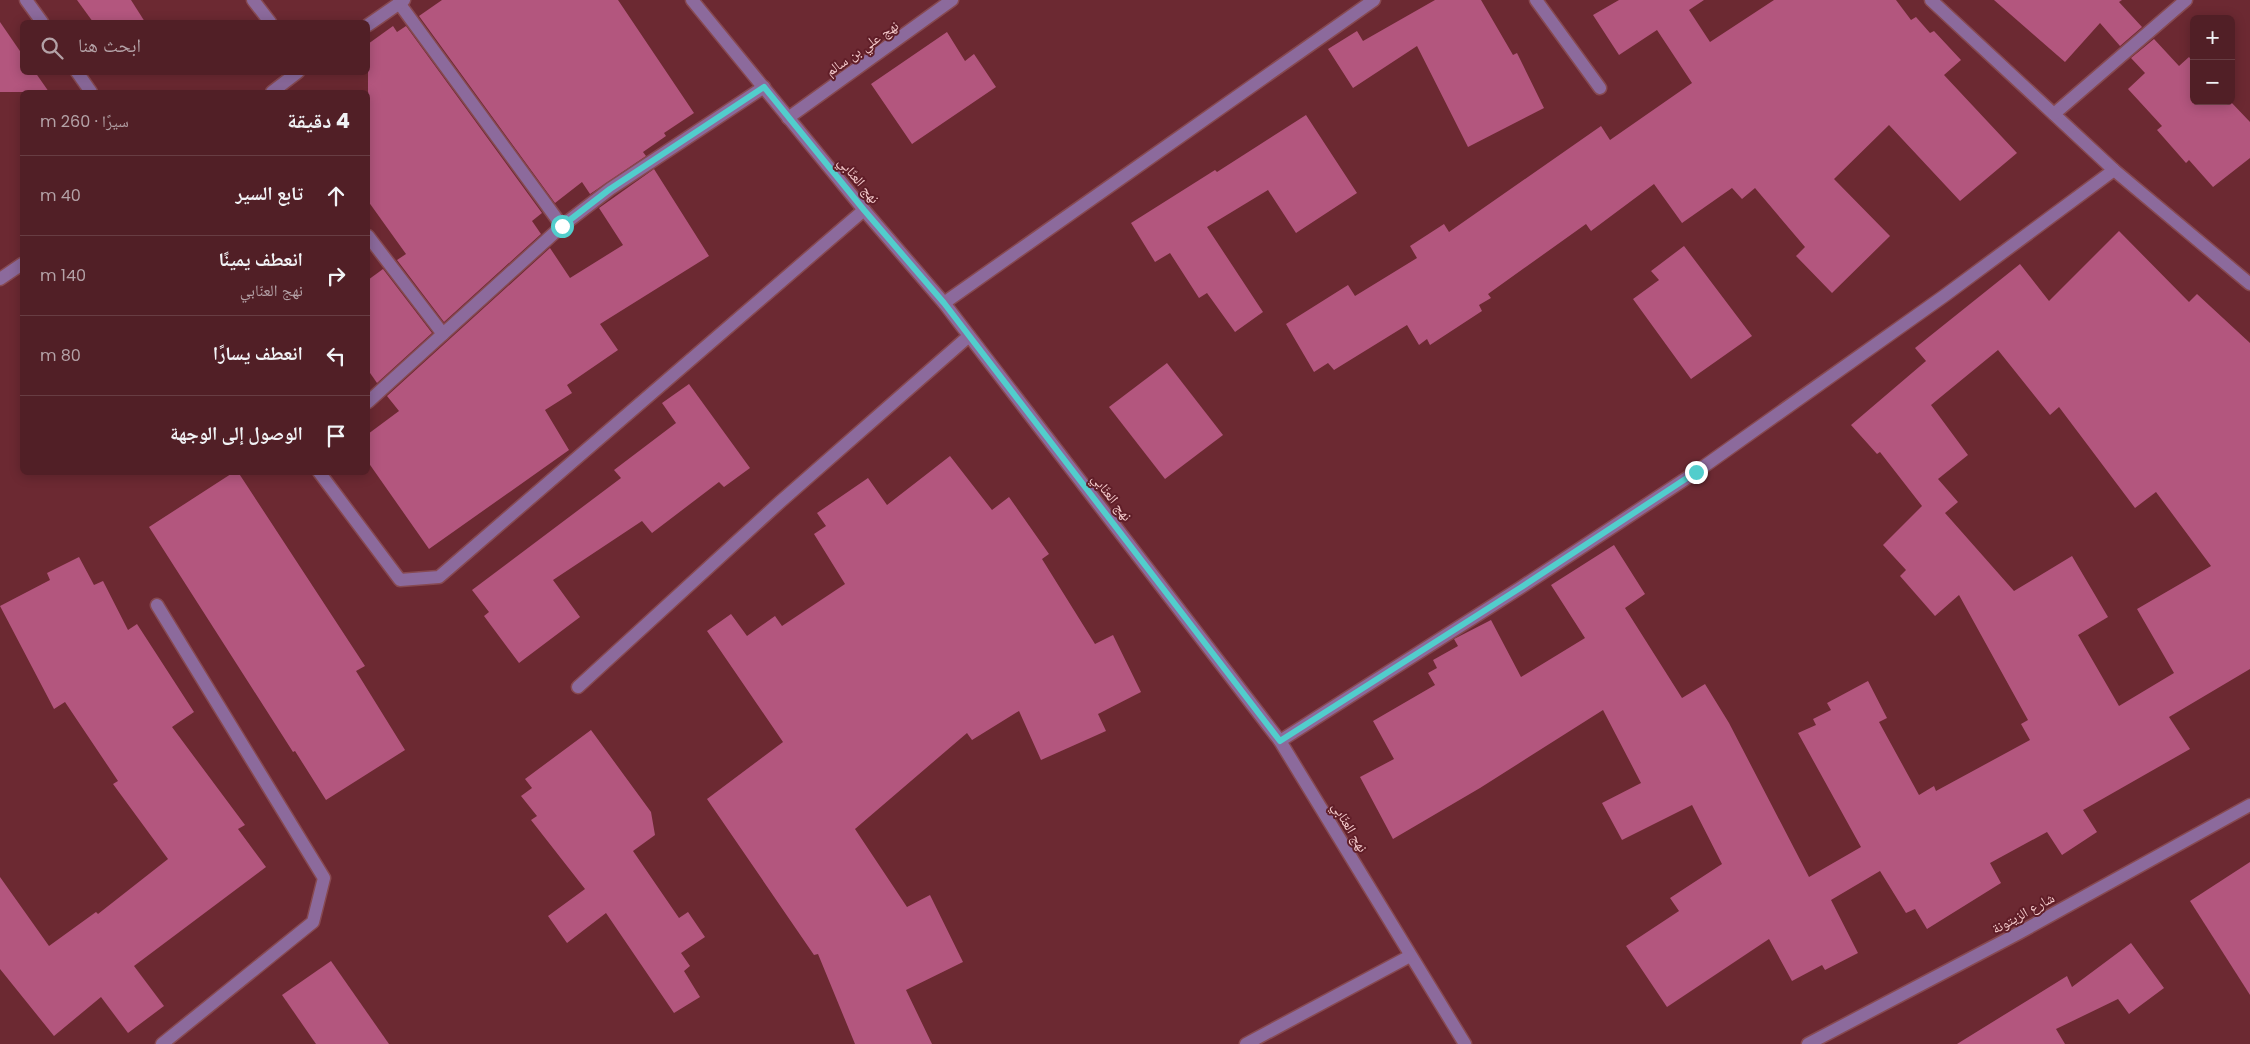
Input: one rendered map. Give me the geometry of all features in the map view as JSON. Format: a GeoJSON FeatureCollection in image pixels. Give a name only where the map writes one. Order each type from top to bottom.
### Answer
{"type":"FeatureCollection","features":[{"type":"Feature","properties":{"kind":"street"},"geometry":{"type":"LineString","coordinates":[[26,0],[41,20]]}},
{"type":"Feature","properties":{"kind":"street"},"geometry":{"type":"LineString","coordinates":[[254,0],[269,20]]}},
{"type":"Feature","properties":{"kind":"street","name":"نهج العنّابي"},"geometry":{"type":"LineString","coordinates":[[692,0],[864,210],[944,303],[1280,741],[1465,1044]]}},
{"type":"Feature","properties":{"kind":"street","name":"نهج علي بن سالم"},"geometry":{"type":"LineString","coordinates":[[788,118],[952,0]]}},
{"type":"Feature","properties":{"kind":"street"},"geometry":{"type":"LineString","coordinates":[[944,303],[1374,0]]}},
{"type":"Feature","properties":{"kind":"street"},"geometry":{"type":"LineString","coordinates":[[1536,0],[1600,88]]}},
{"type":"Feature","properties":{"kind":"street"},"geometry":{"type":"LineString","coordinates":[[1931,0],[2114,170],[2250,284]]}},
{"type":"Feature","properties":{"kind":"street"},"geometry":{"type":"LineString","coordinates":[[2054,114],[2186,0]]}},
{"type":"Feature","properties":{"kind":"street"},"geometry":{"type":"LineString","coordinates":[[370,24],[402,2],[562,226]]}},
{"type":"Feature","properties":{"kind":"street"},"geometry":{"type":"LineString","coordinates":[[79,75],[90,90]]}},
{"type":"Feature","properties":{"kind":"street"},"geometry":{"type":"LineString","coordinates":[[275,90],[294,75]]}},
{"type":"Feature","properties":{"kind":"street"},"geometry":{"type":"LineString","coordinates":[[370,400],[562,226],[610,189],[764,87]]}},
{"type":"Feature","properties":{"kind":"street"},"geometry":{"type":"LineString","coordinates":[[1280,741],[1512,594],[1696,472],[1944,296],[2114,170]]}},
{"type":"Feature","properties":{"kind":"street"},"geometry":{"type":"LineString","coordinates":[[320,475],[400,580],[439,577],[864,210]]}},
{"type":"Feature","properties":{"kind":"street"},"geometry":{"type":"LineString","coordinates":[[370,239],[443,334]]}},
{"type":"Feature","properties":{"kind":"street"},"geometry":{"type":"LineString","coordinates":[[0,279],[20,265]]}},
{"type":"Feature","properties":{"kind":"street"},"geometry":{"type":"LineString","coordinates":[[578,687],[780,502],[969,336]]}},
{"type":"Feature","properties":{"kind":"street"},"geometry":{"type":"LineString","coordinates":[[157,605],[324,878],[313,922],[162,1044]]}},
{"type":"Feature","properties":{"kind":"street","name":"شارع الزيتونة"},"geometry":{"type":"LineString","coordinates":[[1808,1044],[2016,934],[2250,805]]}},
{"type":"Feature","properties":{"kind":"street"},"geometry":{"type":"LineString","coordinates":[[1246,1044],[1410,956]]}},
{"type":"Feature","properties":{"kind":"building"},"geometry":{"type":"Polygon","coordinates":[[[77,0],[131,0],[144,20],[92,20],[77,0]]]}},
{"type":"Feature","properties":{"kind":"building"},"geometry":{"type":"Polygon","coordinates":[[[442,0],[618,0],[694,113],[664,133],[666,136],[643,152],[646,156],[590,194],[582,182],[555,203],[419,16],[442,0]]]}},
{"type":"Feature","properties":{"kind":"building"},"geometry":{"type":"Polygon","coordinates":[[[1435,0],[1481,0],[1513,55],[1517,53],[1544,108],[1468,147],[1417,46],[1353,88],[1328,49],[1357,31],[1363,41],[1435,0]]]}},
{"type":"Feature","properties":{"kind":"building"},"geometry":{"type":"Polygon","coordinates":[[[1619,0],[1704,0],[1689,10],[1710,42],[1774,0],[1896,0],[1911,20],[1916,17],[1930,33],[1934,31],[1961,60],[1944,75],[2017,153],[1960,201],[1889,125],[1834,179],[1890,236],[1832,293],[1796,256],[1805,247],[1755,188],[1742,199],[1732,188],[1682,223],[1654,184],[1591,231],[1586,224],[1488,294],[1491,298],[1479,305],[1482,311],[1430,345],[1427,339],[1419,345],[1407,325],[1334,370],[1328,363],[1314,372],[1286,324],[1348,285],[1355,296],[1417,258],[1410,246],[1444,224],[1449,232],[1601,126],[1610,140],[1692,83],[1657,30],[1619,55],[1593,15],[1619,0]]]}},
{"type":"Feature","properties":{"kind":"building"},"geometry":{"type":"Polygon","coordinates":[[[1994,0],[2122,0],[2119,2],[2142,27],[2120,46],[2100,23],[2065,62],[1994,0]]]}},
{"type":"Feature","properties":{"kind":"building"},"geometry":{"type":"Polygon","coordinates":[[[0,22],[20,51],[20,75],[37,75],[48,90],[0,92],[0,22]]]}},
{"type":"Feature","properties":{"kind":"building"},"geometry":{"type":"Polygon","coordinates":[[[393,26],[397,32],[406,26],[542,213],[532,221],[541,234],[444,322],[397,260],[406,254],[370,204],[370,90],[368,90],[368,75],[370,75],[370,43],[393,26]]]}},
{"type":"Feature","properties":{"kind":"building"},"geometry":{"type":"Polygon","coordinates":[[[947,32],[965,61],[974,54],[996,87],[912,144],[871,84],[947,32]]]}},
{"type":"Feature","properties":{"kind":"building"},"geometry":{"type":"Polygon","coordinates":[[[2154,39],[2179,66],[2189,57],[2190,105],[2234,105],[2250,122],[2250,158],[2213,187],[2189,160],[2186,163],[2157,130],[2162,126],[2128,89],[2145,73],[2131,58],[2154,39]]]}},
{"type":"Feature","properties":{"kind":"building"},"geometry":{"type":"Polygon","coordinates":[[[1306,115],[1357,193],[1296,233],[1268,190],[1207,227],[1263,312],[1235,332],[1207,293],[1199,298],[1170,253],[1155,262],[1131,223],[1215,170],[1217,172],[1306,115]]]}},
{"type":"Feature","properties":{"kind":"building"},"geometry":{"type":"Polygon","coordinates":[[[654,169],[709,256],[600,324],[618,350],[567,385],[572,393],[545,410],[569,450],[429,549],[370,465],[370,433],[399,411],[387,396],[550,248],[570,278],[623,245],[599,208],[654,169]]]}},
{"type":"Feature","properties":{"kind":"building"},"geometry":{"type":"Polygon","coordinates":[[[2119,231],[2189,302],[2197,294],[2250,343],[2250,669],[2169,717],[2190,749],[2083,810],[2097,832],[2062,855],[2047,832],[1990,863],[2001,883],[1927,929],[1915,909],[1906,913],[1880,871],[1831,900],[1858,953],[1825,970],[1822,965],[1792,981],[1769,939],[1667,1007],[1626,946],[1679,911],[1670,898],[1722,864],[1692,805],[1622,840],[1602,803],[1641,783],[1603,710],[1480,788],[1393,839],[1360,777],[1394,759],[1373,721],[1435,685],[1428,673],[1437,668],[1433,660],[1458,646],[1454,639],[1491,620],[1521,677],[1585,638],[1551,585],[1614,545],[1645,594],[1625,608],[1682,698],[1705,684],[1729,723],[1809,877],[1861,847],[1798,733],[1816,725],[1813,719],[1831,710],[1827,703],[1868,681],[1887,718],[1879,722],[1919,795],[1934,786],[1936,791],[2030,740],[2021,724],[2028,720],[1959,595],[1935,616],[1900,576],[1906,570],[1883,545],[1922,506],[1880,452],[1877,454],[1851,425],[1926,361],[1915,348],[2020,264],[2049,301],[2119,231]],[[1998,350],[1931,405],[1968,455],[1938,479],[1958,502],[1945,513],[2014,591],[2072,556],[2108,617],[2078,635],[2119,706],[2174,673],[2137,609],[2211,566],[2156,492],[2135,508],[2059,407],[2050,415],[1998,350]]]}},
{"type":"Feature","properties":{"kind":"building"},"geometry":{"type":"Polygon","coordinates":[[[1684,246],[1752,336],[1691,379],[1633,299],[1659,280],[1651,271],[1684,246]]]}},
{"type":"Feature","properties":{"kind":"building"},"geometry":{"type":"Polygon","coordinates":[[[383,269],[432,333],[377,383],[370,373],[370,279],[383,269]]]}},
{"type":"Feature","properties":{"kind":"building"},"geometry":{"type":"Polygon","coordinates":[[[1167,363],[1223,435],[1165,479],[1109,407],[1167,363]]]}},
{"type":"Feature","properties":{"kind":"building"},"geometry":{"type":"Polygon","coordinates":[[[689,384],[750,468],[724,487],[719,482],[652,533],[642,521],[553,580],[580,617],[519,663],[484,616],[489,612],[472,590],[621,478],[614,470],[676,423],[662,403],[689,384]]]}},
{"type":"Feature","properties":{"kind":"building"},"geometry":{"type":"Polygon","coordinates":[[[950,456],[992,510],[1009,497],[1049,554],[1042,559],[1095,644],[1113,635],[1141,692],[1098,714],[1106,731],[1041,760],[1019,711],[972,740],[967,733],[855,829],[907,907],[930,895],[963,962],[906,990],[932,1044],[855,1044],[818,954],[814,955],[707,799],[783,742],[707,631],[731,614],[747,636],[775,616],[782,626],[845,584],[814,534],[826,526],[817,513],[868,478],[887,505],[950,456]]]}},
{"type":"Feature","properties":{"kind":"building"},"geometry":{"type":"Polygon","coordinates":[[[229,475],[240,475],[365,666],[356,671],[405,750],[326,800],[295,751],[293,752],[149,527],[229,475]]]}},
{"type":"Feature","properties":{"kind":"building"},"geometry":{"type":"Polygon","coordinates":[[[79,557],[94,585],[103,581],[128,630],[137,624],[194,712],[172,727],[245,825],[238,829],[266,867],[134,966],[164,1006],[128,1033],[101,997],[54,1036],[0,969],[0,877],[49,946],[96,912],[98,914],[168,859],[113,784],[118,781],[65,702],[54,709],[0,606],[50,580],[47,573],[79,557]]]}},
{"type":"Feature","properties":{"kind":"building"},"geometry":{"type":"Polygon","coordinates":[[[591,730],[651,812],[655,835],[633,851],[679,918],[688,912],[705,937],[681,953],[690,966],[684,971],[700,997],[674,1013],[606,913],[567,943],[548,916],[585,889],[531,820],[537,816],[521,796],[532,788],[525,779],[591,730]]]}},
{"type":"Feature","properties":{"kind":"building"},"geometry":{"type":"Polygon","coordinates":[[[2250,862],[2250,995],[2190,901],[2250,862]]]}},
{"type":"Feature","properties":{"kind":"building"},"geometry":{"type":"Polygon","coordinates":[[[2131,943],[2164,988],[2129,1014],[2118,999],[2056,1029],[2065,1044],[1957,1044],[2067,976],[2072,987],[2131,943]]]}},
{"type":"Feature","properties":{"kind":"building"},"geometry":{"type":"Polygon","coordinates":[[[331,961],[389,1044],[316,1044],[282,995],[331,961]]]}},
{"type":"Feature","properties":{"kind":"route"},"geometry":{"type":"LineString","coordinates":[[562,226],[610,189],[764,87],[864,210],[944,303],[1280,741],[1520,588],[1696,472]]}}]}
